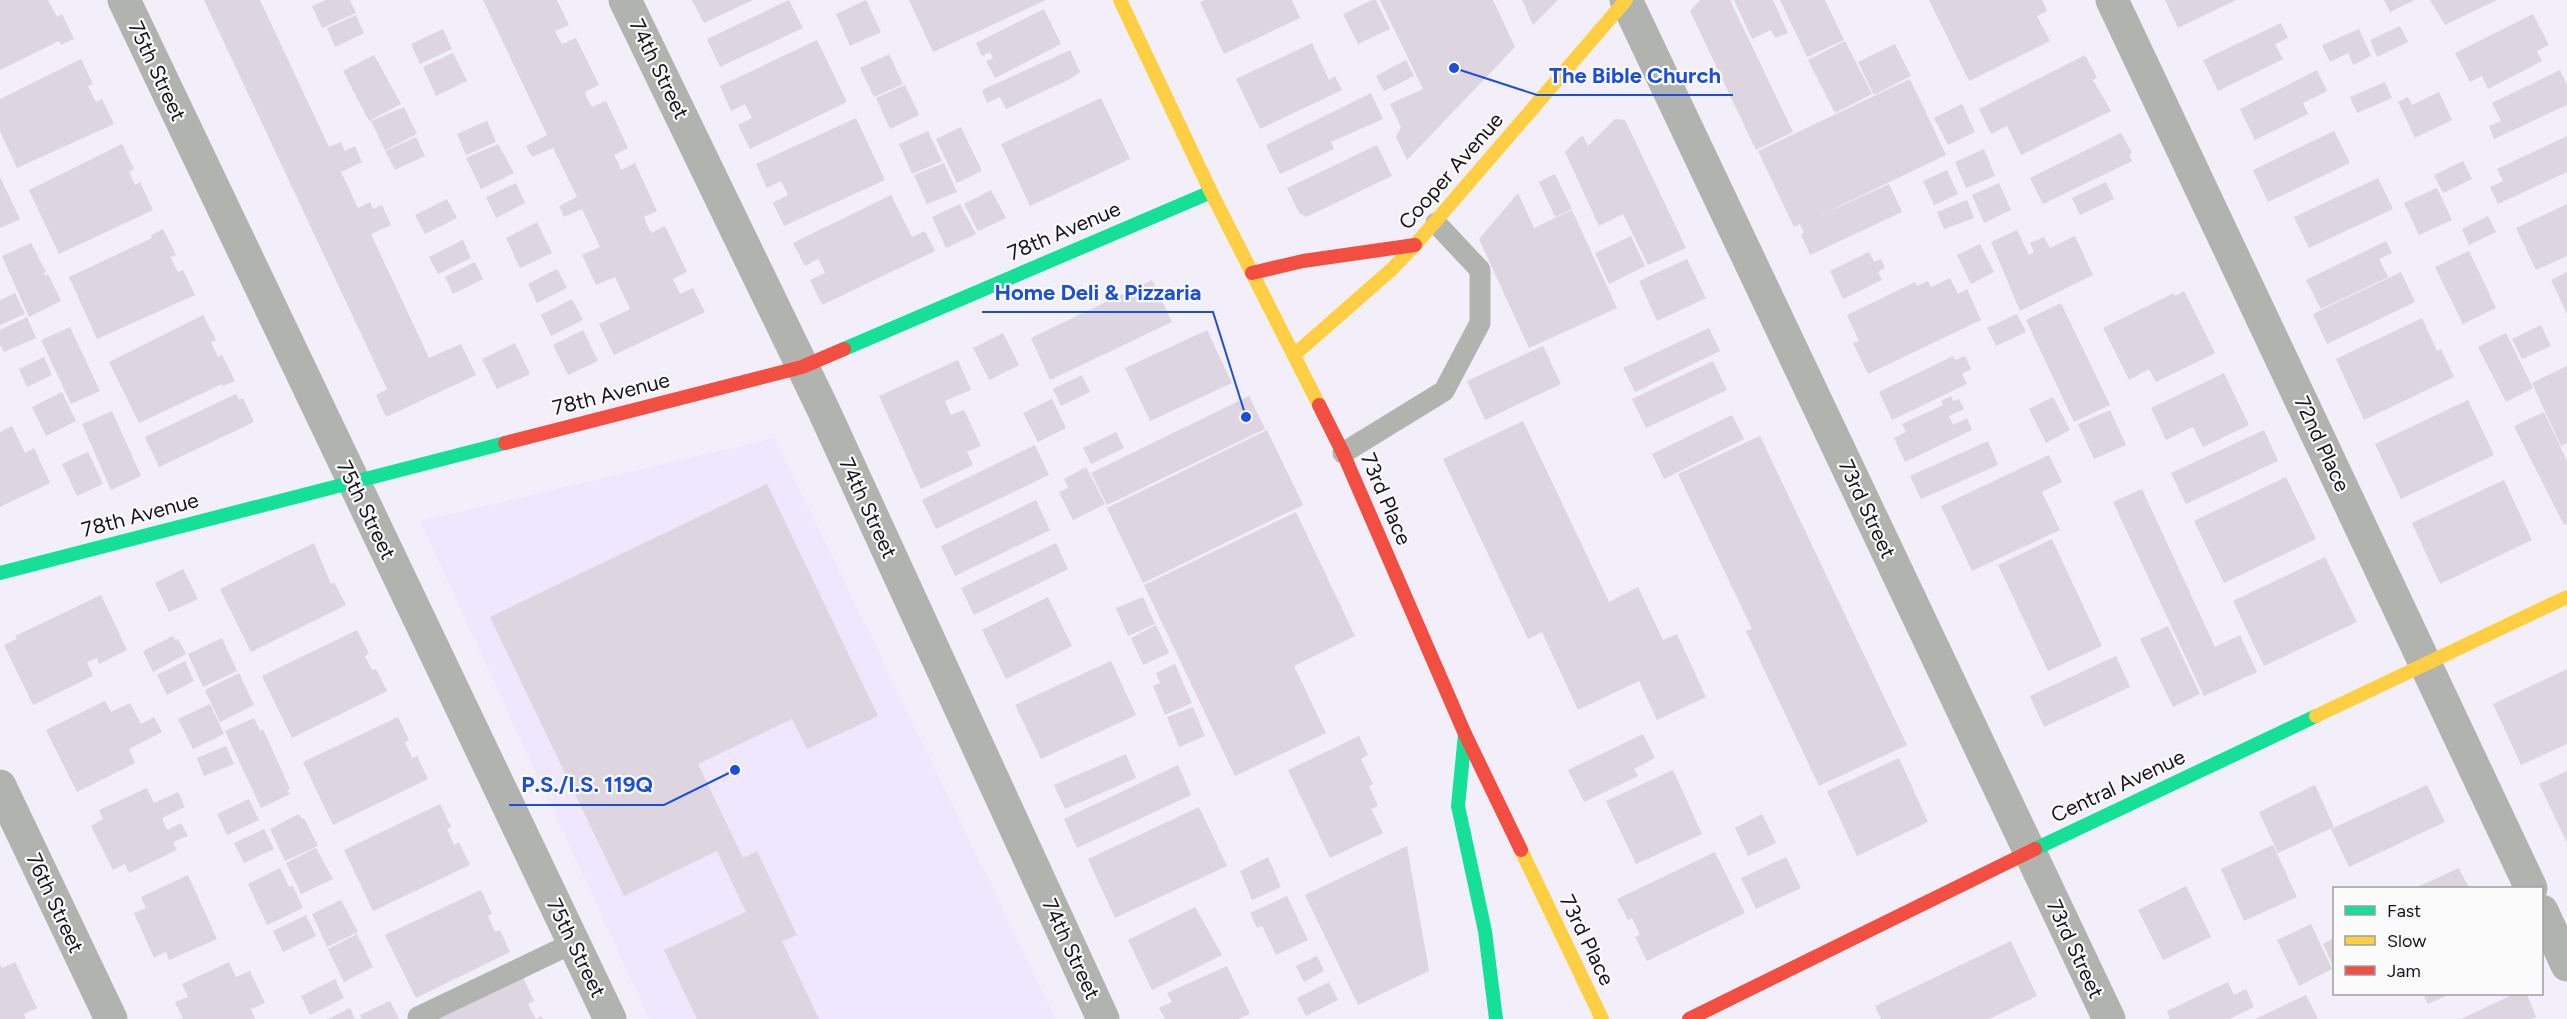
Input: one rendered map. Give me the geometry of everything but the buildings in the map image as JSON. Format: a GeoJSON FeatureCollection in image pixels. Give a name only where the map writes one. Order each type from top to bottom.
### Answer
{"type":"FeatureCollection","features":[{"type":"Feature","properties":{"kind":"main road","name":"73rd Place"},"geometry":{"type":"LineString","coordinates":[[1120,0],[1211,192],[1343,453],[1465,734],[1602,1019]]}},
{"type":"Feature","properties":{"kind":"main road","name":"Cooper Avenue"},"geometry":{"type":"LineString","coordinates":[[1294,355],[1392,269],[1436,223],[1626,0]]}},
{"type":"Feature","properties":{"kind":"main road","name":"78th Avenue"},"geometry":{"type":"LineString","coordinates":[[0,573],[802,367],[1211,192]]}},
{"type":"Feature","properties":{"kind":"main road"},"geometry":{"type":"LineString","coordinates":[[1252,273],[1303,261],[1415,245]]}},
{"type":"Feature","properties":{"kind":"main road","name":"Central Avenue"},"geometry":{"type":"LineString","coordinates":[[1689,1019],[2029,852],[2567,597]]}},
{"type":"Feature","properties":{"kind":"main road"},"geometry":{"type":"LineString","coordinates":[[1465,734],[1458,806],[1485,931],[1496,1019]]}},
{"type":"Feature","properties":{"kind":"street","name":"75th Street"},"geometry":{"type":"LineString","coordinates":[[124,0],[610,1019]]}},
{"type":"Feature","properties":{"kind":"street","name":"74th Street"},"geometry":{"type":"LineString","coordinates":[[625,0],[802,367],[1103,1019]]}},
{"type":"Feature","properties":{"kind":"street","name":"73rd Street"},"geometry":{"type":"LineString","coordinates":[[1626,0],[2109,1019]]}},
{"type":"Feature","properties":{"kind":"street","name":"72nd Place"},"geometry":{"type":"LineString","coordinates":[[2112,0],[2531,887]]}},
{"type":"Feature","properties":{"kind":"street","name":"76th Street"},"geometry":{"type":"LineString","coordinates":[[0,786],[111,1019]]}},
{"type":"Feature","properties":{"kind":"street"},"geometry":{"type":"LineString","coordinates":[[2543,915],[2567,965]]}},
{"type":"Feature","properties":{"kind":"lane"},"geometry":{"type":"LineString","coordinates":[[1343,453],[1444,391],[1480,322],[1480,270],[1436,223]]}},
{"type":"Feature","properties":{"kind":"lane"},"geometry":{"type":"LineString","coordinates":[[418,1017],[573,943]]}},
{"type":"Feature","properties":{"kind":"shaded area"},"geometry":{"type":"Polygon","coordinates":[[[775,438],[1056,1019],[649,1019],[420,521],[775,438]]]}},
{"type":"Feature","properties":{"kind":"traffic: fast"},"geometry":{"type":"LineString","coordinates":[[844,349],[1211,192]]}},
{"type":"Feature","properties":{"kind":"traffic: fast"},"geometry":{"type":"LineString","coordinates":[[0,573],[505,443]]}},
{"type":"Feature","properties":{"kind":"traffic: fast"},"geometry":{"type":"LineString","coordinates":[[2035,849],[2316,716]]}},
{"type":"Feature","properties":{"kind":"traffic: fast"},"geometry":{"type":"LineString","coordinates":[[1465,734],[1458,806],[1485,931],[1496,1019]]}},
{"type":"Feature","properties":{"kind":"traffic: slow"},"geometry":{"type":"LineString","coordinates":[[1120,0],[1211,192],[1319,405]]}},
{"type":"Feature","properties":{"kind":"traffic: slow"},"geometry":{"type":"LineString","coordinates":[[1294,355],[1392,269],[1415,245],[1626,0]]}},
{"type":"Feature","properties":{"kind":"traffic: slow"},"geometry":{"type":"LineString","coordinates":[[2316,716],[2567,597]]}},
{"type":"Feature","properties":{"kind":"traffic: slow"},"geometry":{"type":"LineString","coordinates":[[1521,850],[1602,1019]]}},
{"type":"Feature","properties":{"kind":"traffic: jam"},"geometry":{"type":"LineString","coordinates":[[1252,273],[1303,261],[1415,245]]}},
{"type":"Feature","properties":{"kind":"traffic: jam"},"geometry":{"type":"LineString","coordinates":[[505,443],[802,367],[844,349]]}},
{"type":"Feature","properties":{"kind":"traffic: jam"},"geometry":{"type":"LineString","coordinates":[[1319,405],[1343,453],[1465,734],[1521,850]]}},
{"type":"Feature","properties":{"kind":"traffic: jam"},"geometry":{"type":"LineString","coordinates":[[1689,1019],[2035,849]]}},
{"type":"Feature","properties":{"kind":"place","name":"The Bible Church"},"geometry":{"type":"Point","coordinates":[1454,68]}},
{"type":"Feature","properties":{"kind":"place","name":"Home Deli & Pizzaria"},"geometry":{"type":"Point","coordinates":[1246,417]}},
{"type":"Feature","properties":{"kind":"place","name":"P.S./I.S. 119Q"},"geometry":{"type":"Point","coordinates":[735,770]}}]}
